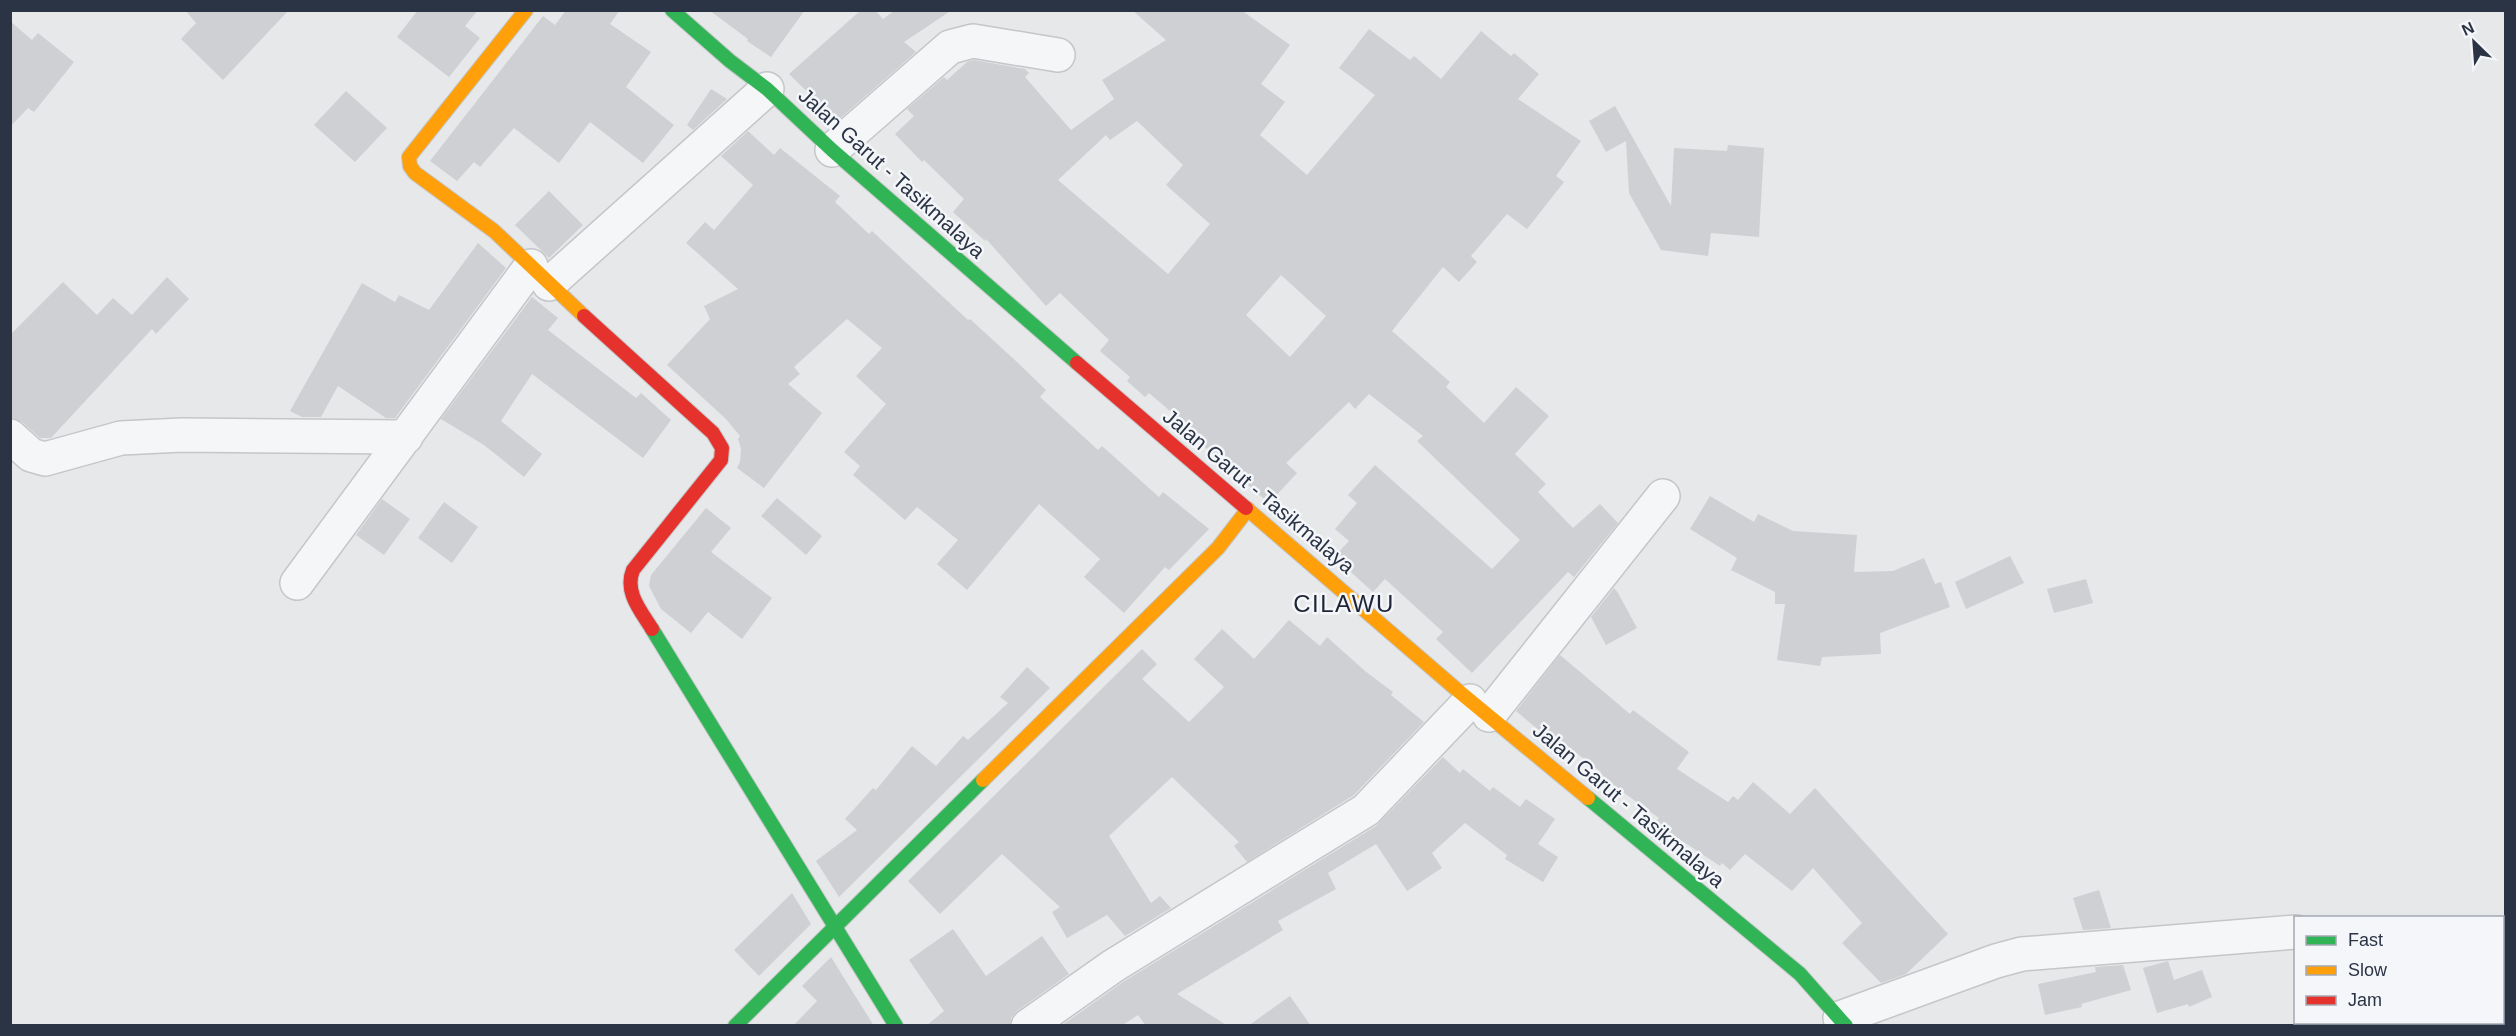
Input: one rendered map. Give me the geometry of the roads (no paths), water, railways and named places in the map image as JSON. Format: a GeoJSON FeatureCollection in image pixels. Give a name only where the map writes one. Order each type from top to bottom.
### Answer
{"type":"FeatureCollection","features":[{"type":"Feature","properties":{"kind":"street"},"geometry":{"type":"LineString","coordinates":[[526,10],[409,157],[410,166],[415,173],[494,231],[713,433],[722,448],[721,460],[635,565],[630,575],[629,588],[634,600],[896,1026]]}},
{"type":"Feature","properties":{"kind":"street","name":"Jalan Garut - Tasikmalaya"},"geometry":{"type":"LineString","coordinates":[[672,10],[730,61],[767,89],[832,150],[1479,708],[1800,974],[1843,1022]]}},
{"type":"Feature","properties":{"kind":"street"},"geometry":{"type":"LineString","coordinates":[[832,150],[950,47],[973,41],[1058,55]]}},
{"type":"Feature","properties":{"kind":"street"},"geometry":{"type":"LineString","coordinates":[[297,583],[406,437],[540,275],[767,89]]}},
{"type":"Feature","properties":{"kind":"street"},"geometry":{"type":"LineString","coordinates":[[10,436],[31,455],[45,459],[122,438],[182,435],[406,437]]}},
{"type":"Feature","properties":{"kind":"street"},"geometry":{"type":"LineString","coordinates":[[1028,1026],[1113,966],[1366,810],[1479,708],[1663,496]]}},
{"type":"Feature","properties":{"kind":"street"},"geometry":{"type":"LineString","coordinates":[[735,1026],[1218,548],[1248,509]]}},
{"type":"Feature","properties":{"kind":"street"},"geometry":{"type":"LineString","coordinates":[[1843,1022],[1996,961],[2022,954],[2294,932]]}},
{"type":"Feature","properties":{"kind":"district","name":"CILAWU"},"geometry":{"type":"Point","coordinates":[1344,603]}}]}
